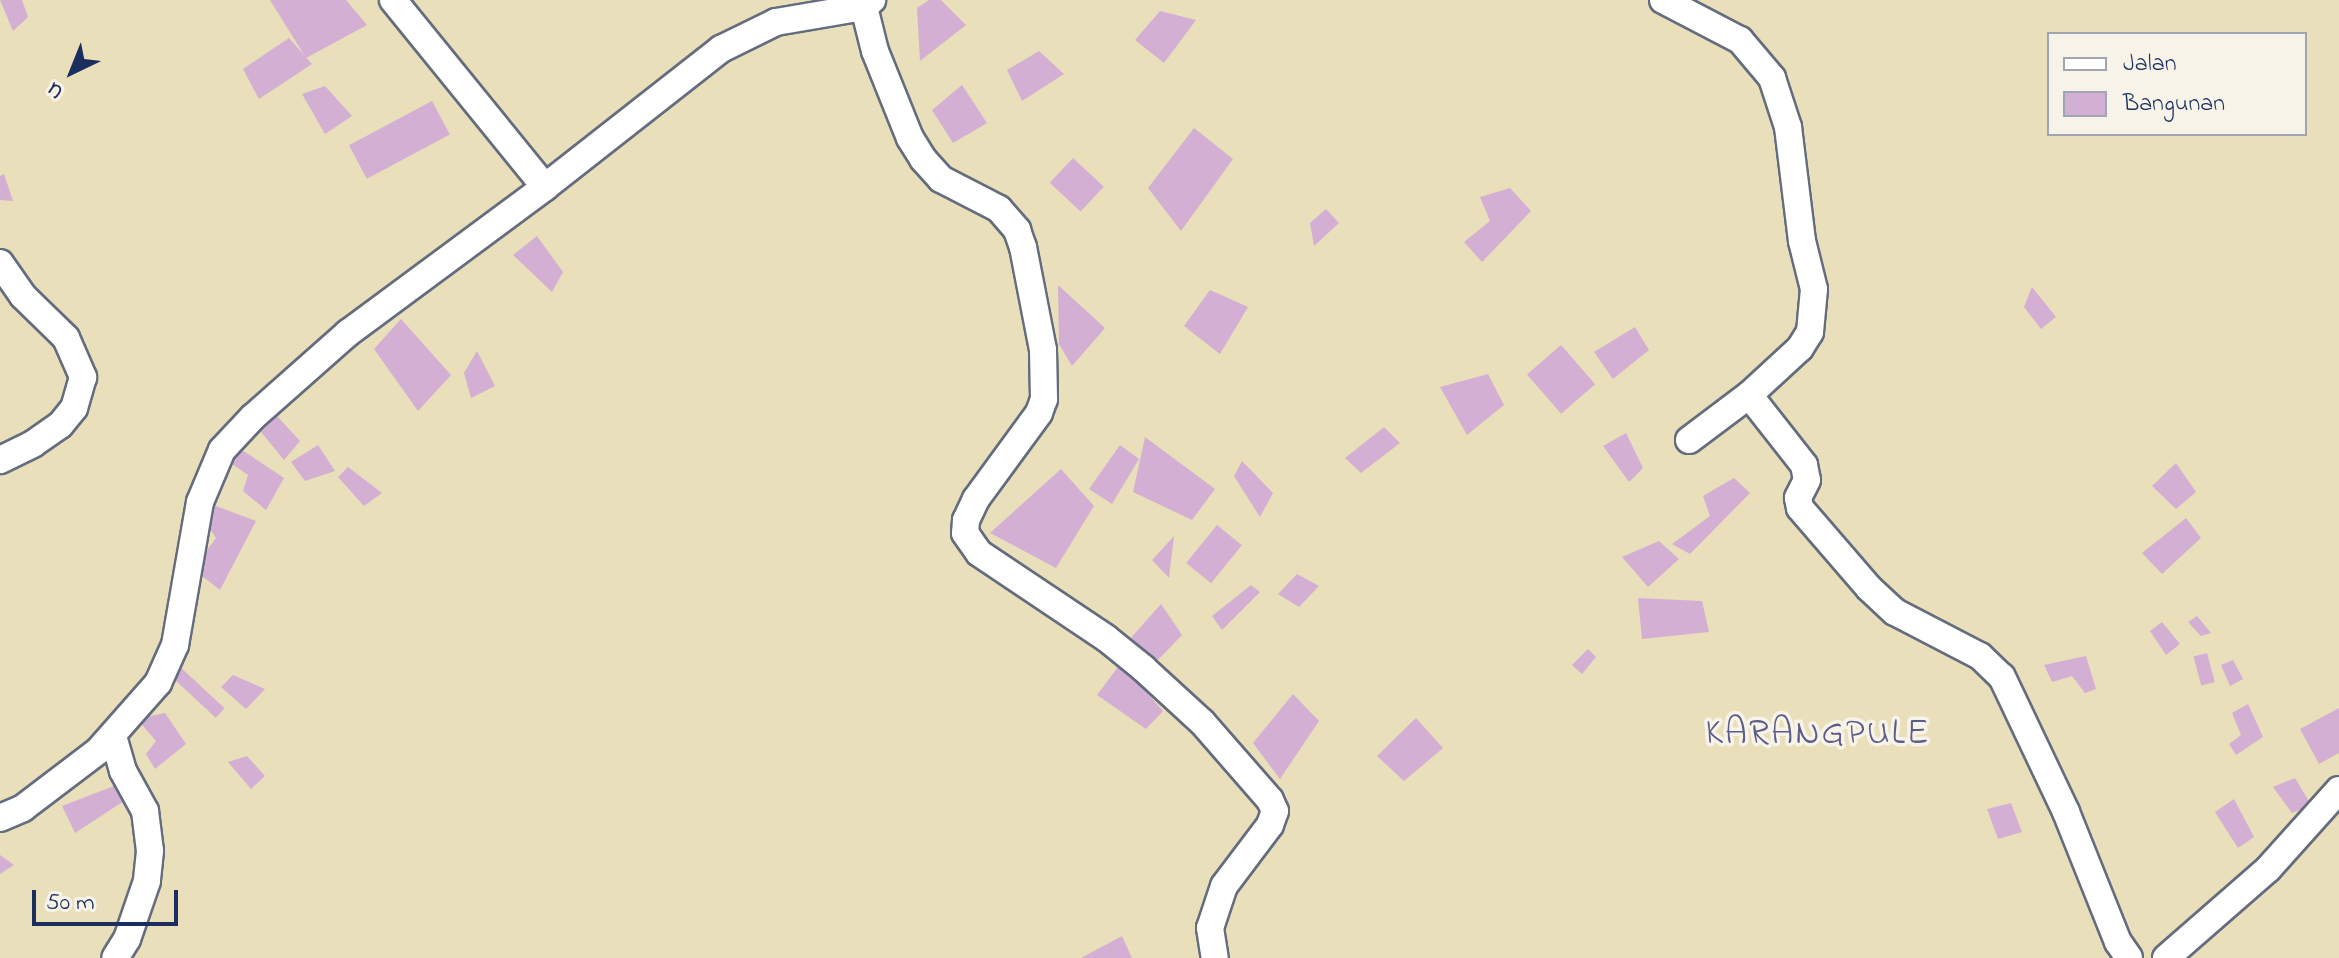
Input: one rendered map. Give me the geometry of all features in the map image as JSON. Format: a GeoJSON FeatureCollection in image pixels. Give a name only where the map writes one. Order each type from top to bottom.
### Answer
{"type":"FeatureCollection","features":[{"type":"Feature","properties":{"kind":"street"},"geometry":{"type":"LineString","coordinates":[[393,0],[545,187]]}},
{"type":"Feature","properties":{"kind":"street"},"geometry":{"type":"LineString","coordinates":[[1663,0],[1727,31],[1752,50],[1772,78],[1788,127],[1814,312],[1810,332],[1800,348],[1749,395],[1689,440]]}},
{"type":"Feature","properties":{"kind":"street"},"geometry":{"type":"LineString","coordinates":[[0,818],[23,808],[113,736],[158,683],[175,645],[200,502],[222,450],[348,333],[545,187],[662,93],[741,38],[776,22],[868,4],[875,51],[910,138],[923,159],[941,179],[999,209],[1017,230],[1043,350],[1044,399],[1031,424],[976,499],[966,520],[965,533],[979,553],[1106,638],[1143,668],[1202,722],[1270,800],[1275,811],[1270,825],[1224,886],[1210,928],[1215,958]]}},
{"type":"Feature","properties":{"kind":"street"},"geometry":{"type":"LineString","coordinates":[[0,263],[23,296],[66,338],[83,377],[74,408],[60,425],[33,444],[0,460]]}},
{"type":"Feature","properties":{"kind":"street"},"geometry":{"type":"LineString","coordinates":[[1749,395],[1804,465],[1807,480],[1798,498],[1800,508],[1869,588],[1895,612],[1980,656],[2002,677],[2066,812],[2118,942],[2129,958]]}},
{"type":"Feature","properties":{"kind":"street"},"geometry":{"type":"LineString","coordinates":[[113,736],[123,771],[145,811],[150,851],[142,894],[127,939],[115,958]]}},
{"type":"Feature","properties":{"kind":"street"},"geometry":{"type":"LineString","coordinates":[[2166,958],[2268,869],[2339,790]]}},
{"type":"Feature","properties":{"kind":"building"},"geometry":{"type":"Polygon","coordinates":[[[0,0],[22,0],[28,17],[13,31],[0,0]]]}},
{"type":"Feature","properties":{"kind":"building"},"geometry":{"type":"Polygon","coordinates":[[[270,0],[346,0],[367,25],[306,58],[270,0]]]}},
{"type":"Feature","properties":{"kind":"building"},"geometry":{"type":"Polygon","coordinates":[[[929,0],[941,0],[966,25],[920,61],[917,8],[929,0]]]}},
{"type":"Feature","properties":{"kind":"building"},"geometry":{"type":"Polygon","coordinates":[[[1160,11],[1196,20],[1164,63],[1135,40],[1160,11]]]}},
{"type":"Feature","properties":{"kind":"building"},"geometry":{"type":"Polygon","coordinates":[[[289,38],[312,64],[259,99],[243,69],[289,38]]]}},
{"type":"Feature","properties":{"kind":"building"},"geometry":{"type":"Polygon","coordinates":[[[1039,51],[1064,74],[1022,101],[1007,70],[1039,51]]]}},
{"type":"Feature","properties":{"kind":"building"},"geometry":{"type":"Polygon","coordinates":[[[962,85],[987,123],[953,143],[932,110],[962,85]]]}},
{"type":"Feature","properties":{"kind":"building"},"geometry":{"type":"Polygon","coordinates":[[[325,86],[352,116],[325,134],[302,94],[325,86]]]}},
{"type":"Feature","properties":{"kind":"building"},"geometry":{"type":"Polygon","coordinates":[[[432,101],[450,135],[367,179],[349,145],[432,101]]]}},
{"type":"Feature","properties":{"kind":"building"},"geometry":{"type":"Polygon","coordinates":[[[1194,128],[1233,159],[1181,231],[1148,188],[1194,128]]]}},
{"type":"Feature","properties":{"kind":"building"},"geometry":{"type":"Polygon","coordinates":[[[1073,158],[1104,187],[1081,212],[1050,183],[1073,158]]]}},
{"type":"Feature","properties":{"kind":"building"},"geometry":{"type":"Polygon","coordinates":[[[4,174],[13,201],[0,200],[0,176],[4,174]]]}},
{"type":"Feature","properties":{"kind":"building"},"geometry":{"type":"Polygon","coordinates":[[[1510,188],[1531,211],[1482,262],[1464,242],[1490,221],[1480,197],[1510,188]]]}},
{"type":"Feature","properties":{"kind":"building"},"geometry":{"type":"Polygon","coordinates":[[[1326,209],[1339,223],[1314,246],[1310,223],[1326,209]]]}},
{"type":"Feature","properties":{"kind":"building"},"geometry":{"type":"Polygon","coordinates":[[[537,236],[563,272],[552,292],[513,255],[537,236]]]}},
{"type":"Feature","properties":{"kind":"building"},"geometry":{"type":"Polygon","coordinates":[[[1058,285],[1105,328],[1072,366],[1059,344],[1058,285]]]}},
{"type":"Feature","properties":{"kind":"building"},"geometry":{"type":"Polygon","coordinates":[[[2032,287],[2056,317],[2041,329],[2024,307],[2032,287]]]}},
{"type":"Feature","properties":{"kind":"building"},"geometry":{"type":"Polygon","coordinates":[[[1210,290],[1248,307],[1220,354],[1184,326],[1210,290]]]}},
{"type":"Feature","properties":{"kind":"building"},"geometry":{"type":"Polygon","coordinates":[[[401,319],[451,375],[418,411],[374,349],[401,319]]]}},
{"type":"Feature","properties":{"kind":"building"},"geometry":{"type":"Polygon","coordinates":[[[1635,327],[1649,350],[1613,379],[1594,352],[1635,327]]]}},
{"type":"Feature","properties":{"kind":"building"},"geometry":{"type":"Polygon","coordinates":[[[1561,345],[1595,384],[1561,414],[1527,375],[1561,345]]]}},
{"type":"Feature","properties":{"kind":"building"},"geometry":{"type":"Polygon","coordinates":[[[477,351],[495,386],[471,398],[464,373],[477,351]]]}},
{"type":"Feature","properties":{"kind":"building"},"geometry":{"type":"Polygon","coordinates":[[[1488,374],[1504,405],[1467,435],[1440,387],[1488,374]]]}},
{"type":"Feature","properties":{"kind":"building"},"geometry":{"type":"Polygon","coordinates":[[[277,416],[300,441],[284,460],[261,432],[277,416]]]}},
{"type":"Feature","properties":{"kind":"building"},"geometry":{"type":"Polygon","coordinates":[[[1384,427],[1400,443],[1361,473],[1345,458],[1384,427]]]}},
{"type":"Feature","properties":{"kind":"building"},"geometry":{"type":"Polygon","coordinates":[[[1626,433],[1643,468],[1629,482],[1603,446],[1626,433]]]}},
{"type":"Feature","properties":{"kind":"building"},"geometry":{"type":"Polygon","coordinates":[[[1145,437],[1215,489],[1192,520],[1133,492],[1145,437]]]}},
{"type":"Feature","properties":{"kind":"building"},"geometry":{"type":"Polygon","coordinates":[[[318,445],[335,471],[305,481],[291,462],[318,445]]]}},
{"type":"Feature","properties":{"kind":"building"},"geometry":{"type":"Polygon","coordinates":[[[1120,445],[1139,459],[1112,504],[1089,489],[1120,445]]]}},
{"type":"Feature","properties":{"kind":"building"},"geometry":{"type":"Polygon","coordinates":[[[242,450],[284,478],[266,510],[243,491],[248,475],[232,464],[242,450]]]}},
{"type":"Feature","properties":{"kind":"building"},"geometry":{"type":"Polygon","coordinates":[[[1242,461],[1273,493],[1260,517],[1234,476],[1242,461]]]}},
{"type":"Feature","properties":{"kind":"building"},"geometry":{"type":"Polygon","coordinates":[[[2176,463],[2196,492],[2176,509],[2152,486],[2176,463]]]}},
{"type":"Feature","properties":{"kind":"building"},"geometry":{"type":"Polygon","coordinates":[[[348,467],[382,493],[364,506],[338,477],[348,467]]]}},
{"type":"Feature","properties":{"kind":"building"},"geometry":{"type":"Polygon","coordinates":[[[1061,469],[1094,506],[1056,568],[990,533],[1061,469]]]}},
{"type":"Feature","properties":{"kind":"building"},"geometry":{"type":"Polygon","coordinates":[[[1734,478],[1750,493],[1690,554],[1672,544],[1710,516],[1703,496],[1734,478]]]}},
{"type":"Feature","properties":{"kind":"building"},"geometry":{"type":"Polygon","coordinates":[[[208,503],[256,521],[220,590],[193,569],[216,538],[205,522],[208,503]]]}},
{"type":"Feature","properties":{"kind":"building"},"geometry":{"type":"Polygon","coordinates":[[[2186,518],[2201,538],[2162,574],[2142,553],[2186,518]]]}},
{"type":"Feature","properties":{"kind":"building"},"geometry":{"type":"Polygon","coordinates":[[[1217,525],[1242,545],[1211,583],[1186,563],[1217,525]]]}},
{"type":"Feature","properties":{"kind":"building"},"geometry":{"type":"Polygon","coordinates":[[[1174,536],[1169,578],[1152,560],[1174,536]]]}},
{"type":"Feature","properties":{"kind":"building"},"geometry":{"type":"Polygon","coordinates":[[[1659,541],[1679,559],[1648,587],[1622,557],[1659,541]]]}},
{"type":"Feature","properties":{"kind":"building"},"geometry":{"type":"Polygon","coordinates":[[[1297,574],[1319,586],[1299,607],[1278,594],[1297,574]]]}},
{"type":"Feature","properties":{"kind":"building"},"geometry":{"type":"Polygon","coordinates":[[[1251,585],[1260,592],[1222,630],[1212,616],[1251,585]]]}},
{"type":"Feature","properties":{"kind":"building"},"geometry":{"type":"Polygon","coordinates":[[[1638,598],[1702,601],[1709,632],[1642,639],[1638,598]]]}},
{"type":"Feature","properties":{"kind":"building"},"geometry":{"type":"Polygon","coordinates":[[[1161,604],[1182,635],[1154,664],[1129,640],[1161,604]]]}},
{"type":"Feature","properties":{"kind":"building"},"geometry":{"type":"Polygon","coordinates":[[[2197,616],[2211,633],[2201,636],[2188,622],[2197,616]]]}},
{"type":"Feature","properties":{"kind":"building"},"geometry":{"type":"Polygon","coordinates":[[[2162,622],[2180,644],[2166,655],[2150,631],[2162,622]]]}},
{"type":"Feature","properties":{"kind":"building"},"geometry":{"type":"Polygon","coordinates":[[[1588,649],[1596,657],[1582,674],[1572,665],[1588,649]]]}},
{"type":"Feature","properties":{"kind":"building"},"geometry":{"type":"Polygon","coordinates":[[[2207,653],[2215,682],[2201,686],[2193,657],[2207,653]]]}},
{"type":"Feature","properties":{"kind":"building"},"geometry":{"type":"Polygon","coordinates":[[[2086,656],[2096,689],[2085,693],[2072,676],[2052,682],[2044,665],[2086,656]]]}},
{"type":"Feature","properties":{"kind":"building"},"geometry":{"type":"Polygon","coordinates":[[[2233,660],[2243,679],[2230,686],[2221,665],[2233,660]]]}},
{"type":"Feature","properties":{"kind":"building"},"geometry":{"type":"Polygon","coordinates":[[[1121,663],[1163,711],[1146,729],[1097,695],[1121,663]]]}},
{"type":"Feature","properties":{"kind":"building"},"geometry":{"type":"Polygon","coordinates":[[[177,664],[225,708],[216,718],[168,674],[177,664]]]}},
{"type":"Feature","properties":{"kind":"building"},"geometry":{"type":"Polygon","coordinates":[[[233,675],[265,689],[246,709],[221,687],[233,675]]]}},
{"type":"Feature","properties":{"kind":"building"},"geometry":{"type":"Polygon","coordinates":[[[1293,694],[1319,721],[1280,779],[1253,743],[1293,694]]]}},
{"type":"Feature","properties":{"kind":"building"},"geometry":{"type":"Polygon","coordinates":[[[2248,704],[2263,737],[2236,755],[2229,744],[2241,735],[2232,713],[2248,704]]]}},
{"type":"Feature","properties":{"kind":"building"},"geometry":{"type":"Polygon","coordinates":[[[2339,708],[2339,753],[2319,764],[2300,729],[2339,708]]]}},
{"type":"Feature","properties":{"kind":"building"},"geometry":{"type":"Polygon","coordinates":[[[165,713],[186,744],[155,769],[146,754],[156,741],[137,719],[165,713]]]}},
{"type":"Feature","properties":{"kind":"building"},"geometry":{"type":"Polygon","coordinates":[[[1416,718],[1443,748],[1404,781],[1377,756],[1416,718]]]}},
{"type":"Feature","properties":{"kind":"building"},"geometry":{"type":"Polygon","coordinates":[[[247,756],[265,776],[251,789],[228,762],[247,756]]]}},
{"type":"Feature","properties":{"kind":"building"},"geometry":{"type":"Polygon","coordinates":[[[2295,778],[2311,805],[2292,813],[2273,787],[2295,778]]]}},
{"type":"Feature","properties":{"kind":"building"},"geometry":{"type":"Polygon","coordinates":[[[114,786],[124,801],[75,833],[62,806],[114,786]]]}},
{"type":"Feature","properties":{"kind":"building"},"geometry":{"type":"Polygon","coordinates":[[[2234,799],[2254,837],[2238,848],[2215,812],[2234,799]]]}},
{"type":"Feature","properties":{"kind":"building"},"geometry":{"type":"Polygon","coordinates":[[[2011,803],[2022,832],[1998,839],[1987,809],[2011,803]]]}},
{"type":"Feature","properties":{"kind":"building"},"geometry":{"type":"Polygon","coordinates":[[[0,855],[14,865],[0,874],[0,855]]]}},
{"type":"Feature","properties":{"kind":"building"},"geometry":{"type":"Polygon","coordinates":[[[1122,936],[1132,958],[1081,958],[1122,936]]]}},
{"type":"Feature","properties":{"kind":"district","name":"KARANGPULE"},"geometry":{"type":"Point","coordinates":[1818,735]}}]}
